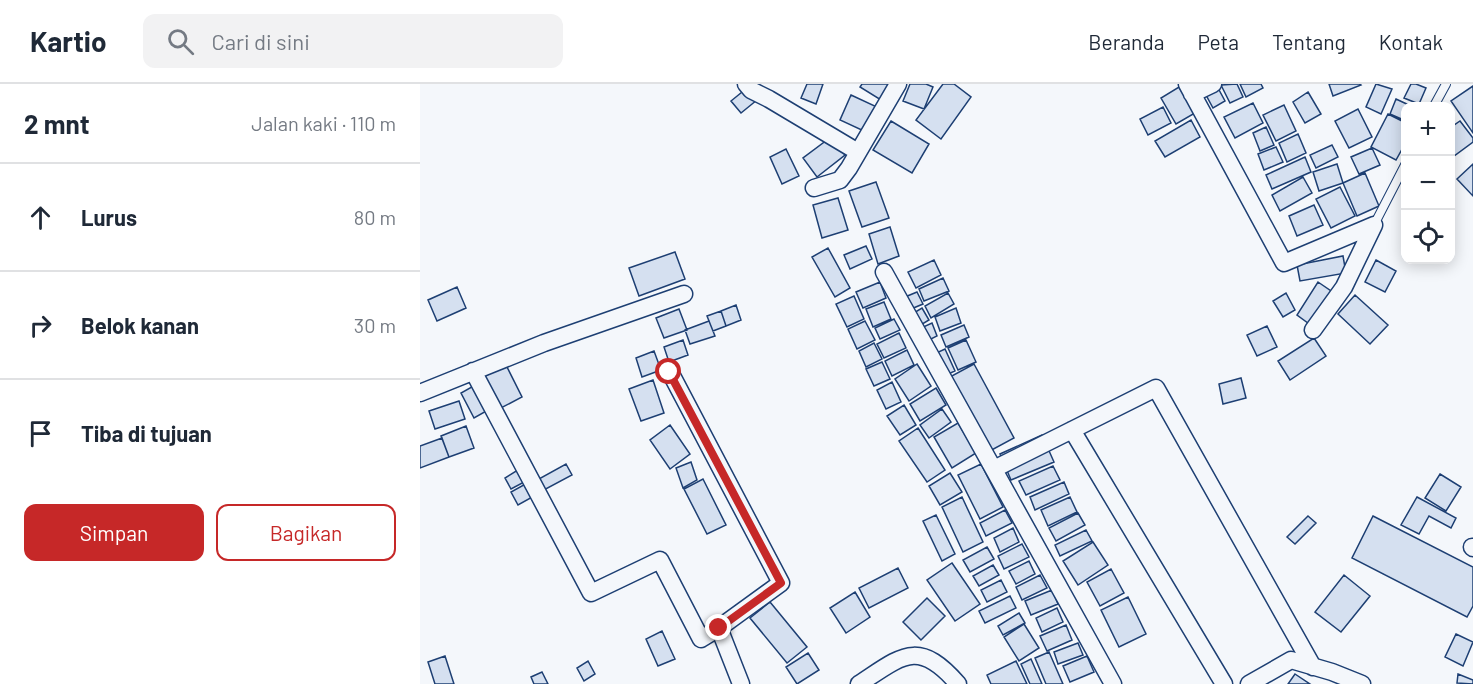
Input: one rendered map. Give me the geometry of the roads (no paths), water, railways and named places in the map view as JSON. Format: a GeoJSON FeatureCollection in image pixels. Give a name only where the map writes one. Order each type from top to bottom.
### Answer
{"type":"FeatureCollection","features":[{"type":"Feature","properties":{"kind":"street"},"geometry":{"type":"LineString","coordinates":[[746,84],[751,90],[858,152]]}},
{"type":"Feature","properties":{"kind":"street"},"geometry":{"type":"LineString","coordinates":[[814,188],[840,180],[898,84]]}},
{"type":"Feature","properties":{"kind":"street"},"geometry":{"type":"LineString","coordinates":[[1213,84],[1190,89],[1284,263],[1374,225]]}},
{"type":"Feature","properties":{"kind":"street"},"geometry":{"type":"LineString","coordinates":[[1313,330],[1344,287],[1374,225]]}},
{"type":"Feature","properties":{"kind":"street"},"geometry":{"type":"LineString","coordinates":[[884,272],[1113,684]]}},
{"type":"Feature","properties":{"kind":"street"},"geometry":{"type":"LineString","coordinates":[[420,393],[544,343],[684,294]]}},
{"type":"Feature","properties":{"kind":"street"},"geometry":{"type":"LineString","coordinates":[[473,371],[591,592],[660,560],[701,639],[781,583],[669,372]]}},
{"type":"Feature","properties":{"kind":"street"},"geometry":{"type":"LineString","coordinates":[[994,469],[1156,388],[1313,667]]}},
{"type":"Feature","properties":{"kind":"street"},"geometry":{"type":"LineString","coordinates":[[1072,430],[1224,684]]}},
{"type":"Feature","properties":{"kind":"street"},"geometry":{"type":"LineString","coordinates":[[719,628],[741,684]]}},
{"type":"Feature","properties":{"kind":"street"},"geometry":{"type":"LineString","coordinates":[[859,684],[891,663],[914,656],[928,657],[943,667],[958,684]]}},
{"type":"Feature","properties":{"kind":"street"},"geometry":{"type":"LineString","coordinates":[[1249,684],[1291,660],[1362,684]]}},
{"type":"Feature","properties":{"kind":"lane"},"geometry":{"type":"LineString","coordinates":[[1436,102],[1446,84]]}},
{"type":"Feature","properties":{"kind":"lane"},"geometry":{"type":"LineString","coordinates":[[1374,225],[1401,173]]}}]}
